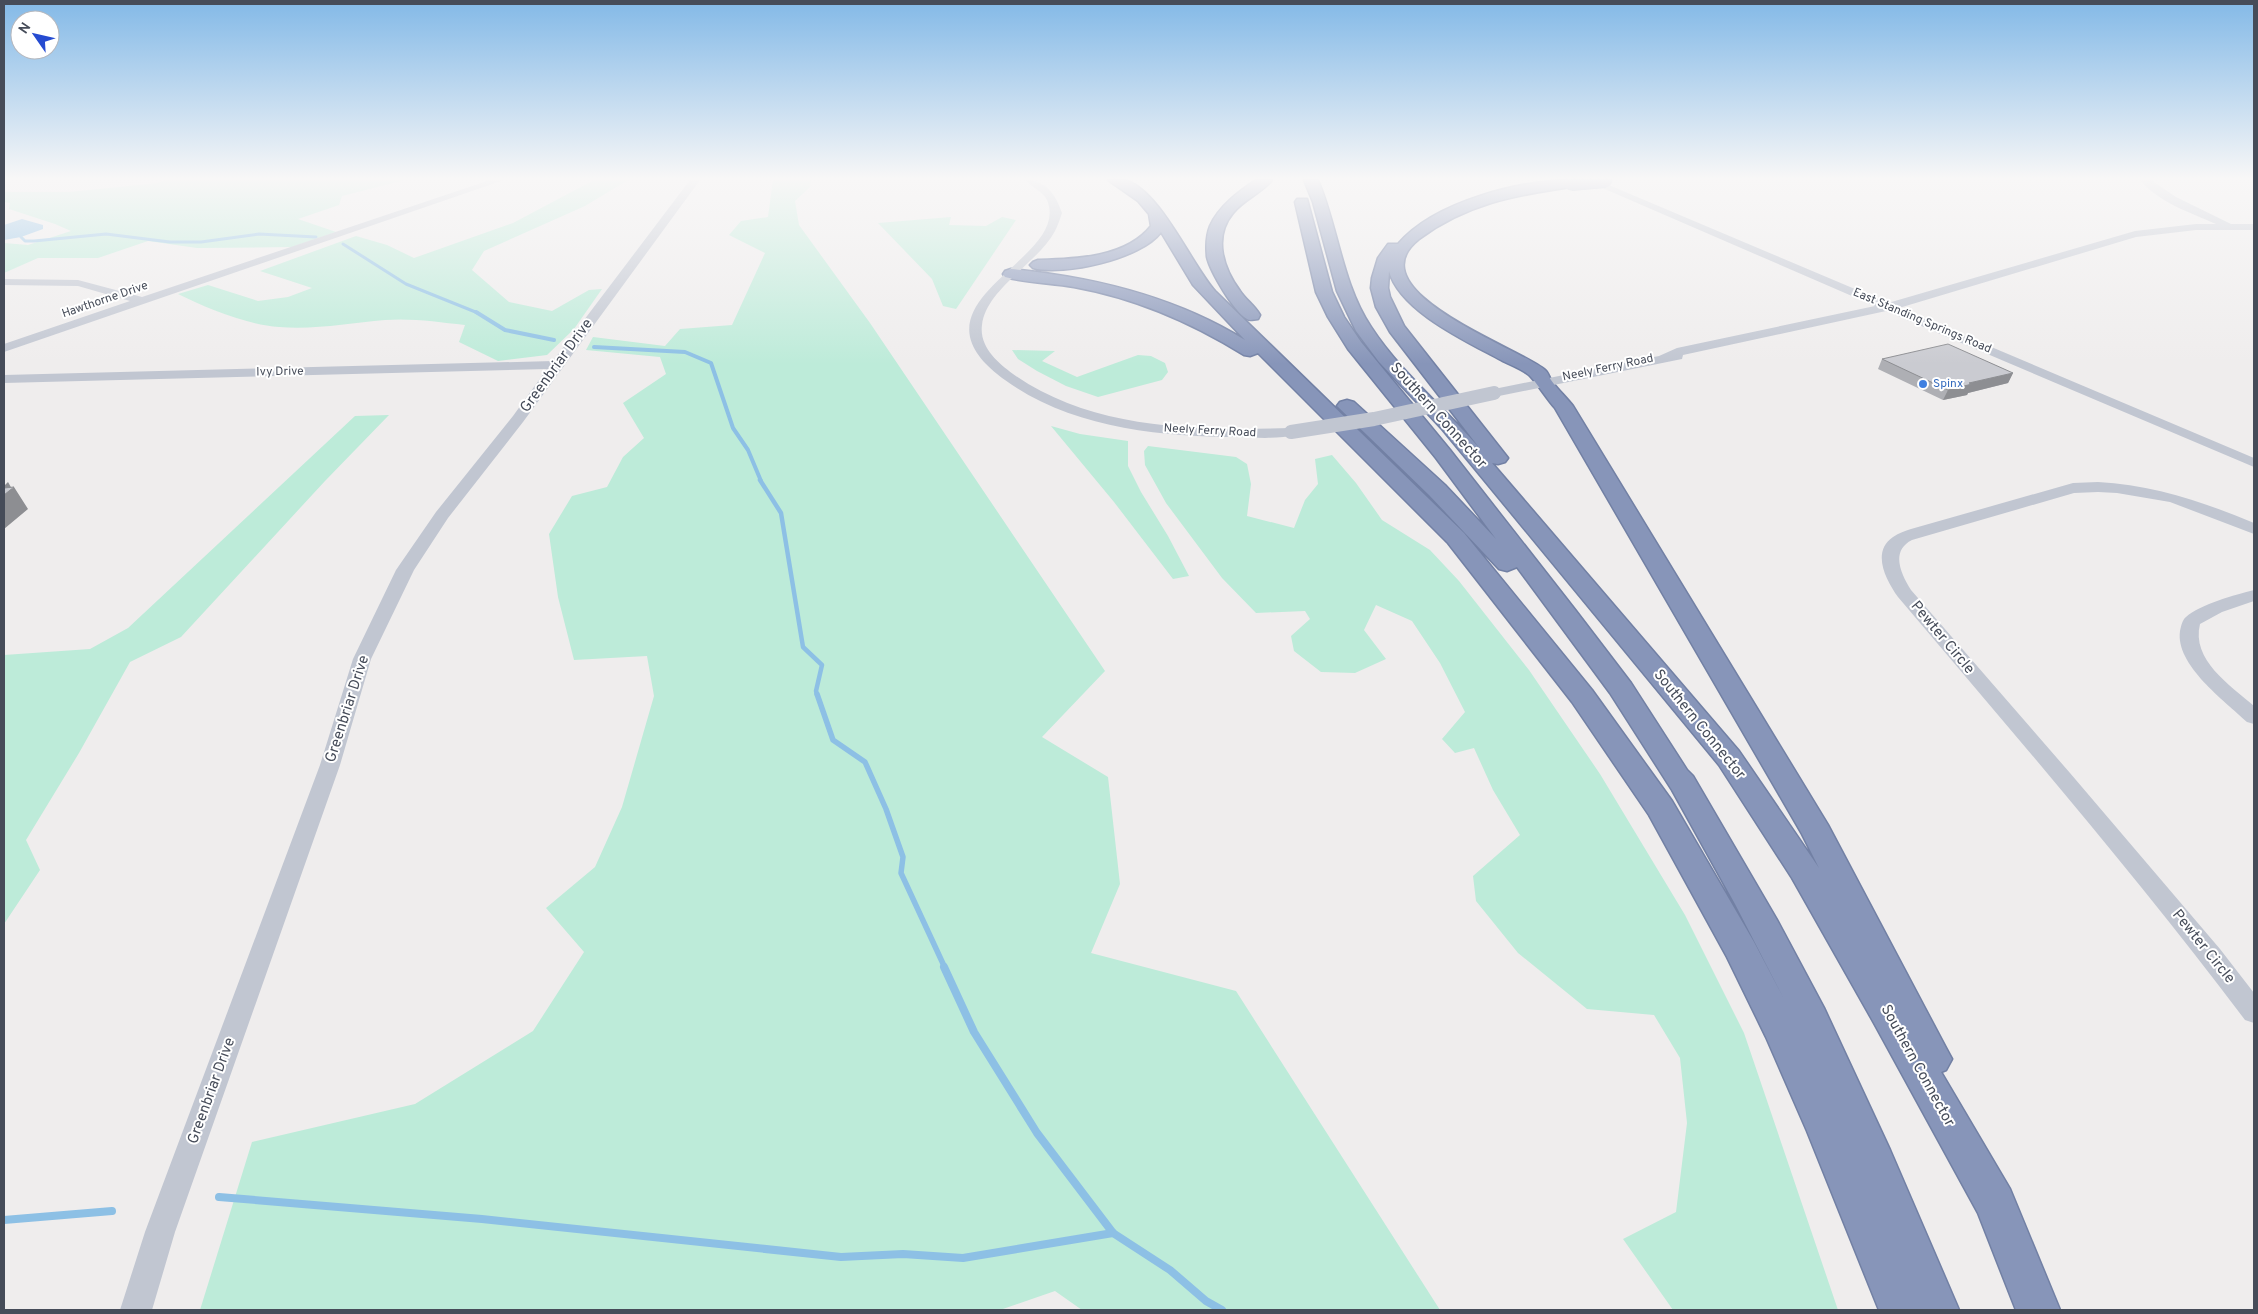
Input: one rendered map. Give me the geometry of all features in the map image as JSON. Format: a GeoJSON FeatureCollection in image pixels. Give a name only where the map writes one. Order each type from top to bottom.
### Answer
{"type":"FeatureCollection","features":[{"type":"Feature","properties":{"kind":"highway"},"geometry":{"type":"LineString","coordinates":[[1015,269],[1075,263],[1126,250],[1142,241]]}},
{"type":"Feature","properties":{"kind":"highway"},"geometry":{"type":"LineString","coordinates":[[1173,241],[1204,289],[1238,325],[1456,538],[1582,696],[1661,810],[1701,877],[1742,952],[1784,1036],[1866,1223],[1901,1310]]}},
{"type":"Feature","properties":{"kind":"highway"},"geometry":{"type":"LineString","coordinates":[[1214,241],[1215,260],[1226,285],[1257,321],[1437,490],[1478,532],[1582,654],[1638,728],[1666,758]]}},
{"type":"Feature","properties":{"kind":"highway","name":"Southern Connector"},"geometry":{"type":"LineString","coordinates":[[1315,241],[1324,292],[1350,338],[1443,454],[1567,616],[1621,689],[1683,783],[1742,885],[1810,1017],[1885,1180],[1936,1310]]}},
{"type":"Feature","properties":{"kind":"highway","name":"Southern Connector"},"geometry":{"type":"LineString","coordinates":[[1326,241],[1362,327],[1385,358],[1449,426],[1729,758],[1803,869],[1995,1203],[2038,1310]]}},
{"type":"Feature","properties":{"kind":"highway"},"geometry":{"type":"LineString","coordinates":[[1397,241],[1385,257],[1380,274],[1379,291],[1384,308],[1396,328],[1534,504],[1580,581]]}},
{"type":"Feature","properties":{"kind":"highway"},"geometry":{"type":"LineString","coordinates":[[1409,241],[1397,258],[1398,277],[1407,292],[1431,312],[1539,374],[1543,382],[1563,406],[1817,833],[1940,1073],[1995,1203]]}},
{"type":"Feature","properties":{"kind":"highway"},"geometry":{"type":"LineString","coordinates":[[1015,269],[1085,284],[1149,301],[1181,313],[1236,341],[1274,371],[1478,567]]}},
{"type":"Feature","properties":{"kind":"street","name":"Hawthorne Drive"},"geometry":{"type":"LineString","coordinates":[[4,348],[319,241]]}},
{"type":"Feature","properties":{"kind":"street","name":"Greenbriar Drive"},"geometry":{"type":"LineString","coordinates":[[136,1310],[160,1232],[330,765],[362,659],[413,556],[518,419],[649,241]]}},
{"type":"Feature","properties":{"kind":"street","name":"Neely Ferry Road"},"geometry":{"type":"LineString","coordinates":[[1043,241],[982,306],[976,323],[976,333],[978,341],[988,359],[1007,377],[1021,386],[1051,401],[1075,410],[1157,428],[1237,434],[1290,432],[1374,419],[1543,382],[1665,357],[1681,356],[1745,339],[1888,307],[2109,241]]}},
{"type":"Feature","properties":{"kind":"street","name":"East Standing Springs Road"},"geometry":{"type":"LineString","coordinates":[[1733,241],[2254,463]]}},
{"type":"Feature","properties":{"kind":"street"},"geometry":{"type":"LineString","coordinates":[[4,282],[78,283],[143,301]]}},
{"type":"Feature","properties":{"kind":"street","name":"Ivy Drive"},"geometry":{"type":"LineString","coordinates":[[4,379],[556,366]]}},
{"type":"Feature","properties":{"kind":"street","name":"Pewter Circle"},"geometry":{"type":"LineString","coordinates":[[2254,529],[2207,509],[2173,498],[2117,488],[2073,488],[1917,532],[1896,542],[1890,556],[1894,577],[1904,593],[2069,786],[2211,956],[2254,1012]]}},
{"type":"Feature","properties":{"kind":"street"},"geometry":{"type":"LineString","coordinates":[[2254,595],[2216,608],[2192,621],[2188,634],[2191,651],[2204,669],[2254,717]]}},
{"type":"Feature","properties":{"kind":"green space"},"geometry":{"type":"Polygon","coordinates":[[[39,241],[147,241],[98,258],[38,258],[4,273],[4,243],[28,245],[39,241]]]}},
{"type":"Feature","properties":{"kind":"green space"},"geometry":{"type":"Polygon","coordinates":[[[150,241],[309,241],[292,247],[197,248],[150,241]]]}},
{"type":"Feature","properties":{"kind":"green space"},"geometry":{"type":"Polygon","coordinates":[[[341,241],[374,241],[387,245],[414,258],[461,241],[506,241],[484,251],[472,270],[509,302],[552,311],[589,290],[602,289],[574,329],[547,355],[498,361],[459,342],[465,325],[395,320],[306,328],[267,326],[227,315],[178,294],[208,285],[258,301],[288,297],[312,288],[260,271],[341,241]]]}},
{"type":"Feature","properties":{"kind":"green space"},"geometry":{"type":"Polygon","coordinates":[[[742,241],[811,241],[870,323],[1105,671],[1042,737],[1108,777],[1120,884],[1091,953],[1236,991],[1440,1310],[1082,1310],[1055,1291],[1000,1310],[200,1310],[252,1142],[415,1104],[533,1031],[584,952],[546,908],[595,867],[622,807],[654,696],[647,656],[574,660],[558,597],[549,534],[572,496],[607,487],[623,457],[644,438],[623,403],[666,374],[660,357],[586,350],[593,337],[665,346],[680,329],[732,325],[765,253],[742,241]]]}},
{"type":"Feature","properties":{"kind":"green space"},"geometry":{"type":"Polygon","coordinates":[[[896,241],[1002,241],[956,309],[943,306],[932,279],[896,241]]]}},
{"type":"Feature","properties":{"kind":"green space"},"geometry":{"type":"Polygon","coordinates":[[[1012,350],[1055,351],[1042,361],[1077,377],[1138,355],[1151,356],[1165,363],[1168,372],[1162,380],[1098,397],[1066,386],[1037,371],[1018,359],[1012,350]]]}},
{"type":"Feature","properties":{"kind":"green space"},"geometry":{"type":"Polygon","coordinates":[[[389,415],[325,481],[181,637],[130,662],[79,753],[26,840],[40,870],[4,924],[4,655],[90,649],[128,628],[355,416],[389,415]]]}},
{"type":"Feature","properties":{"kind":"green space"},"geometry":{"type":"Polygon","coordinates":[[[1051,426],[1080,434],[1128,441],[1128,466],[1189,576],[1173,579],[1114,502],[1051,426]]]}},
{"type":"Feature","properties":{"kind":"green space"},"geometry":{"type":"Polygon","coordinates":[[[1148,446],[1236,457],[1247,464],[1251,484],[1247,516],[1294,528],[1305,500],[1318,484],[1315,459],[1332,455],[1356,483],[1382,520],[1430,550],[1459,581],[1529,670],[1600,774],[1685,915],[1744,1033],[1838,1310],[1673,1310],[1623,1239],[1676,1212],[1687,1123],[1680,1058],[1654,1015],[1587,1009],[1518,953],[1476,901],[1473,876],[1520,835],[1493,790],[1474,748],[1455,753],[1442,739],[1465,712],[1440,663],[1412,621],[1376,605],[1364,630],[1386,659],[1355,673],[1321,672],[1294,651],[1291,636],[1310,619],[1305,611],[1256,613],[1222,578],[1166,503],[1145,465],[1144,451],[1148,446]]]}},
{"type":"Feature","properties":{"kind":"building"},"geometry":{"type":"Polygon","coordinates":[[[1948,344],[2013,373],[1948,390],[1882,359],[1948,344]]]}},
{"type":"Feature","properties":{"kind":"building"},"geometry":{"type":"Polygon","coordinates":[[[14,487],[4,495],[4,488],[14,487]]]}},
{"type":"Feature","properties":{"kind":"waterway"},"geometry":{"type":"LineString","coordinates":[[165,241],[206,241]]}},
{"type":"Feature","properties":{"kind":"waterway"},"geometry":{"type":"LineString","coordinates":[[343,244],[406,284],[477,313]]}},
{"type":"Feature","properties":{"kind":"waterway"},"geometry":{"type":"LineString","coordinates":[[477,313],[505,330],[554,340]]}},
{"type":"Feature","properties":{"kind":"waterway"},"geometry":{"type":"LineString","coordinates":[[594,347],[685,352],[711,363],[733,428],[748,450],[761,481]]}},
{"type":"Feature","properties":{"kind":"waterway"},"geometry":{"type":"LineString","coordinates":[[760,480],[781,513],[803,647],[822,665],[816,691],[817,695]]}},
{"type":"Feature","properties":{"kind":"waterway"},"geometry":{"type":"LineString","coordinates":[[817,694],[833,740],[865,762],[886,809],[903,857],[901,873],[945,968]]}},
{"type":"Feature","properties":{"kind":"waterway"},"geometry":{"type":"LineString","coordinates":[[944,967],[974,1032],[1037,1133],[1113,1233]]}},
{"type":"Feature","properties":{"kind":"waterway"},"geometry":{"type":"LineString","coordinates":[[219,1197],[482,1219],[841,1257],[903,1254],[963,1258],[1113,1233]]}},
{"type":"Feature","properties":{"kind":"waterway"},"geometry":{"type":"LineString","coordinates":[[4,1220],[112,1211]]}},
{"type":"Feature","properties":{"kind":"waterway"},"geometry":{"type":"LineString","coordinates":[[1113,1233],[1170,1270],[1206,1301],[1222,1310]]}},
{"type":"Feature","properties":{"kind":"place","name":"Spinx"},"geometry":{"type":"Point","coordinates":[1923,384]}}]}
